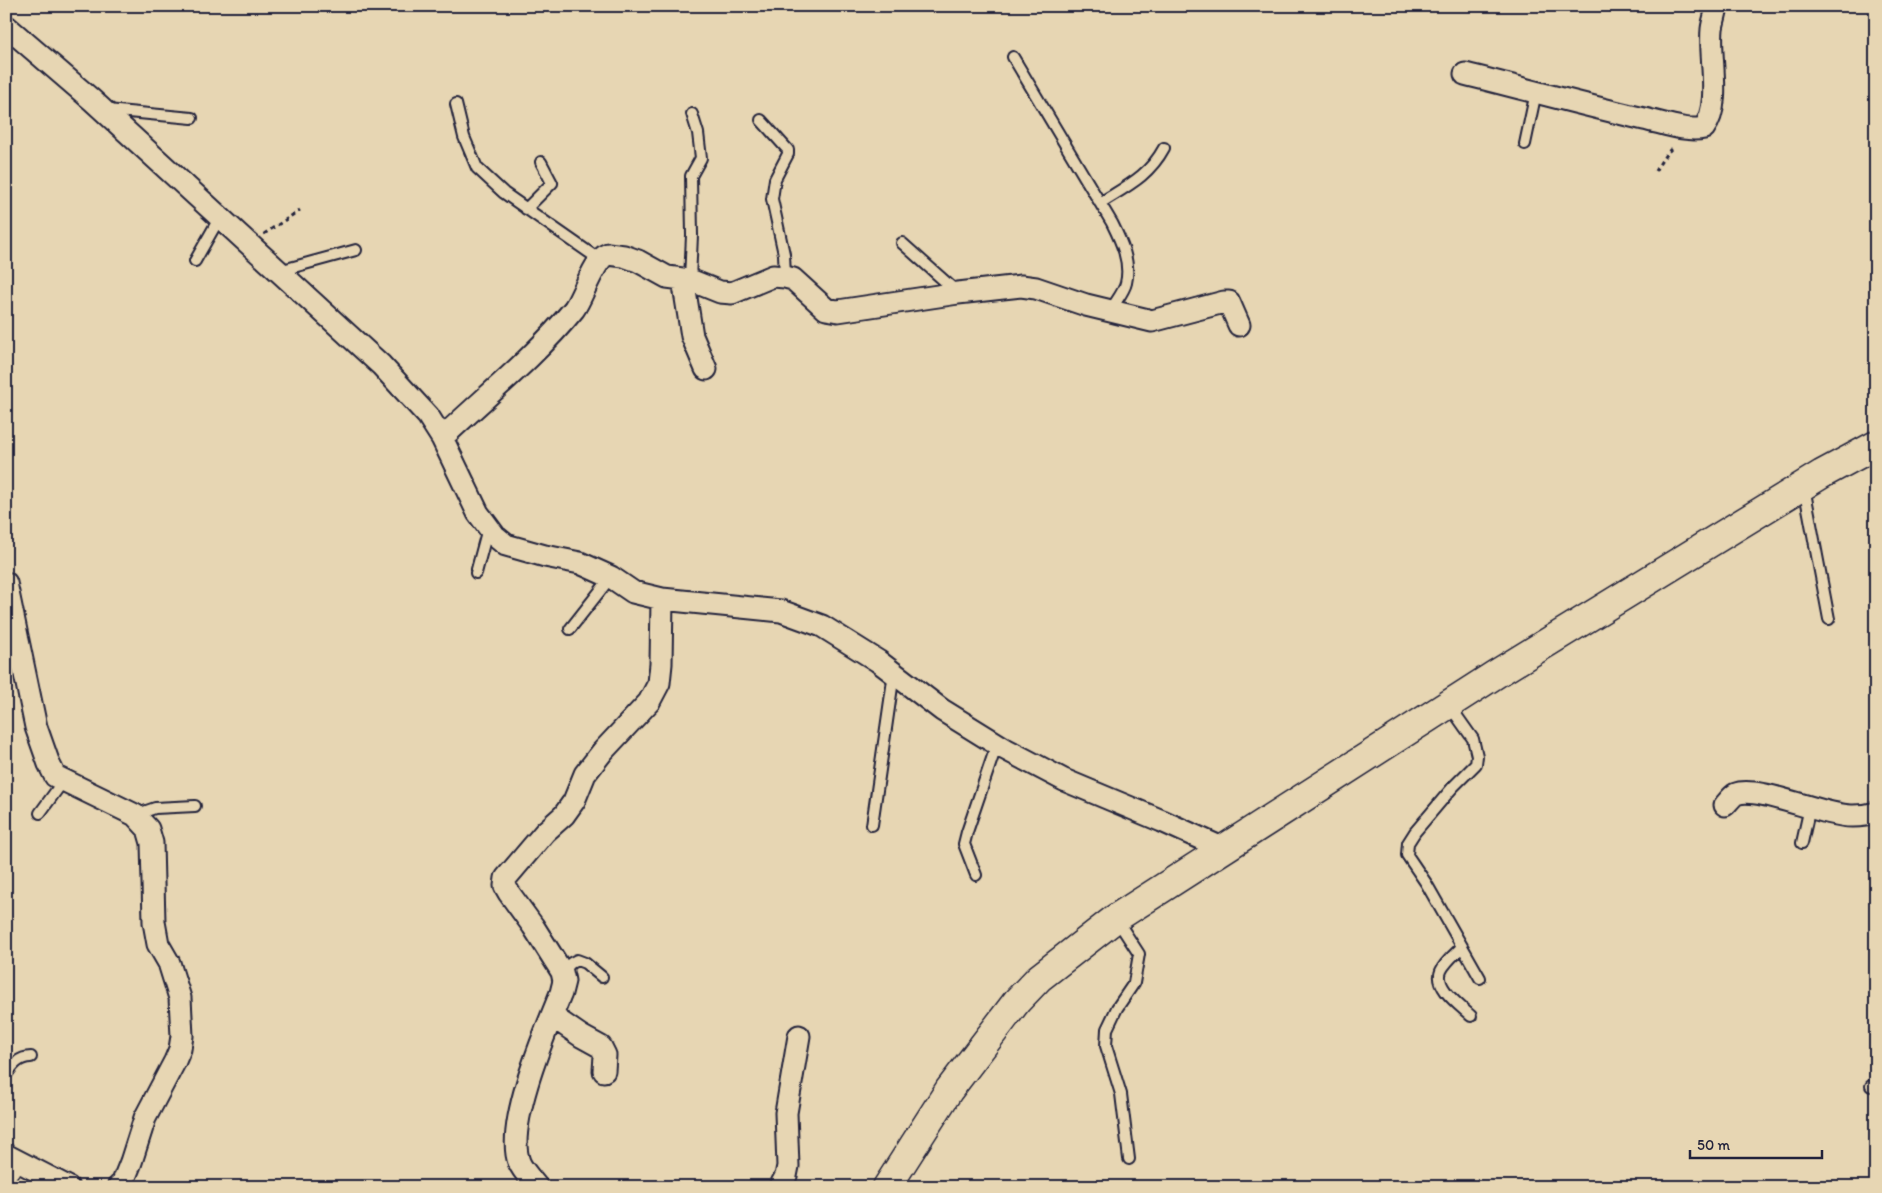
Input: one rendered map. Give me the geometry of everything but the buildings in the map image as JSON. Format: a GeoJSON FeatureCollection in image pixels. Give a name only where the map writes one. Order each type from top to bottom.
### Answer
{"type":"FeatureCollection","features":[{"type":"Feature","properties":{"kind":"street"},"geometry":{"type":"LineString","coordinates":[[1465,74],[1605,110],[1696,130],[1704,128],[1709,121],[1712,108],[1712,29],[1717,6]]}},
{"type":"Feature","properties":{"kind":"street"},"geometry":{"type":"LineString","coordinates":[[6,26],[101,109],[381,365],[428,416],[442,438],[478,513],[495,536],[506,545],[580,563],[611,577],[633,592],[662,600],[781,611],[822,626],[878,661],[942,710],[997,744],[1064,780],[1224,849]]}},
{"type":"Feature","properties":{"kind":"street"},"geometry":{"type":"LineString","coordinates":[[442,438],[558,328],[576,306],[600,260],[608,254],[624,256],[638,261],[667,277],[686,279],[720,292],[732,293],[773,276],[786,277],[793,279],[826,309],[838,311],[958,293],[1022,286],[1036,288],[1086,305],[1152,321],[1229,302],[1239,325]]}},
{"type":"Feature","properties":{"kind":"street"},"geometry":{"type":"LineString","coordinates":[[686,279],[692,336],[706,369]]}},
{"type":"Feature","properties":{"kind":"street"},"geometry":{"type":"LineString","coordinates":[[887,1187],[949,1090],[1017,1001],[1039,978],[1116,918],[1448,705],[1804,486],[1876,445]]}},
{"type":"Feature","properties":{"kind":"street"},"geometry":{"type":"LineString","coordinates":[[6,583],[15,661],[36,727],[55,776],[135,815],[148,829],[152,843],[154,922],[158,944],[170,963],[180,998],[182,1036],[175,1061],[145,1118],[131,1162],[123,1182],[118,1187]]}},
{"type":"Feature","properties":{"kind":"street"},"geometry":{"type":"LineString","coordinates":[[537,1187],[519,1162],[515,1138],[532,1067],[564,981],[562,972],[505,886],[506,878],[545,832],[564,815],[574,801],[585,774],[603,751],[649,702],[659,683],[662,664],[662,600]]}},
{"type":"Feature","properties":{"kind":"street"},"geometry":{"type":"LineString","coordinates":[[1725,805],[1735,795],[1744,793],[1770,797],[1852,817],[1876,813]]}},
{"type":"Feature","properties":{"kind":"street"},"geometry":{"type":"LineString","coordinates":[[552,1016],[601,1047],[605,1055],[604,1071]]}},
{"type":"Feature","properties":{"kind":"street"},"geometry":{"type":"LineString","coordinates":[[780,1187],[786,1176],[788,1166],[786,1113],[799,1036]]}},
{"type":"Feature","properties":{"kind":"street"},"geometry":{"type":"LineString","coordinates":[[14,1159],[68,1187]]}},
{"type":"Feature","properties":{"kind":"lane"},"geometry":{"type":"LineString","coordinates":[[1013,57],[1112,223],[1123,246],[1127,265],[1126,284],[1111,310]]}},
{"type":"Feature","properties":{"kind":"lane"},"geometry":{"type":"LineString","coordinates":[[1525,144],[1536,92]]}},
{"type":"Feature","properties":{"kind":"lane"},"geometry":{"type":"LineString","coordinates":[[456,104],[464,137],[477,168],[504,193],[600,260]]}},
{"type":"Feature","properties":{"kind":"lane"},"geometry":{"type":"LineString","coordinates":[[101,109],[192,118]]}},
{"type":"Feature","properties":{"kind":"lane"},"geometry":{"type":"LineString","coordinates":[[686,279],[692,235],[690,176],[701,158],[698,133],[692,114]]}},
{"type":"Feature","properties":{"kind":"lane"},"geometry":{"type":"LineString","coordinates":[[761,120],[788,150],[788,154],[775,179],[772,199],[784,254],[786,277]]}},
{"type":"Feature","properties":{"kind":"lane"},"geometry":{"type":"LineString","coordinates":[[1100,203],[1146,174],[1158,160],[1164,148]]}},
{"type":"Feature","properties":{"kind":"lane"},"geometry":{"type":"LineString","coordinates":[[526,209],[552,183],[541,162]]}},
{"type":"Feature","properties":{"kind":"lane"},"geometry":{"type":"LineString","coordinates":[[195,261],[220,217]]}},
{"type":"Feature","properties":{"kind":"lane"},"geometry":{"type":"LineString","coordinates":[[902,243],[958,293]]}},
{"type":"Feature","properties":{"kind":"lane"},"geometry":{"type":"LineString","coordinates":[[279,271],[356,250]]}},
{"type":"Feature","properties":{"kind":"lane"},"geometry":{"type":"LineString","coordinates":[[1804,486],[1829,618]]}},
{"type":"Feature","properties":{"kind":"lane"},"geometry":{"type":"LineString","coordinates":[[476,573],[488,527]]}},
{"type":"Feature","properties":{"kind":"lane"},"geometry":{"type":"LineString","coordinates":[[570,629],[611,577]]}},
{"type":"Feature","properties":{"kind":"lane"},"geometry":{"type":"LineString","coordinates":[[872,825],[894,673]]}},
{"type":"Feature","properties":{"kind":"lane"},"geometry":{"type":"LineString","coordinates":[[1448,705],[1473,739],[1477,756],[1476,764],[1453,787],[1416,832],[1408,843],[1407,855],[1426,883],[1480,978]]}},
{"type":"Feature","properties":{"kind":"lane"},"geometry":{"type":"LineString","coordinates":[[976,875],[964,844],[997,744]]}},
{"type":"Feature","properties":{"kind":"lane"},"geometry":{"type":"LineString","coordinates":[[40,813],[64,780]]}},
{"type":"Feature","properties":{"kind":"lane"},"geometry":{"type":"LineString","coordinates":[[135,815],[155,808],[195,806]]}},
{"type":"Feature","properties":{"kind":"lane"},"geometry":{"type":"LineString","coordinates":[[1802,843],[1810,807]]}},
{"type":"Feature","properties":{"kind":"lane"},"geometry":{"type":"LineString","coordinates":[[1116,918],[1140,954],[1134,983],[1107,1029],[1106,1046],[1121,1094],[1129,1158]]}},
{"type":"Feature","properties":{"kind":"lane"},"geometry":{"type":"LineString","coordinates":[[1462,947],[1444,967],[1440,973],[1440,980],[1445,990],[1471,1016]]}},
{"type":"Feature","properties":{"kind":"lane"},"geometry":{"type":"LineString","coordinates":[[562,972],[577,960],[585,963],[602,977]]}},
{"type":"Feature","properties":{"kind":"lane"},"geometry":{"type":"LineString","coordinates":[[6,1075],[23,1057],[31,1057]]}},
{"type":"Feature","properties":{"kind":"lane"},"geometry":{"type":"LineString","coordinates":[[6,1182],[14,1159]]}},
{"type":"Feature","properties":{"kind":"path"},"geometry":{"type":"LineString","coordinates":[[1655,171],[1666,154],[1683,137],[1696,130]]}},
{"type":"Feature","properties":{"kind":"path"},"geometry":{"type":"LineString","coordinates":[[249,244],[300,210]]}}]}
